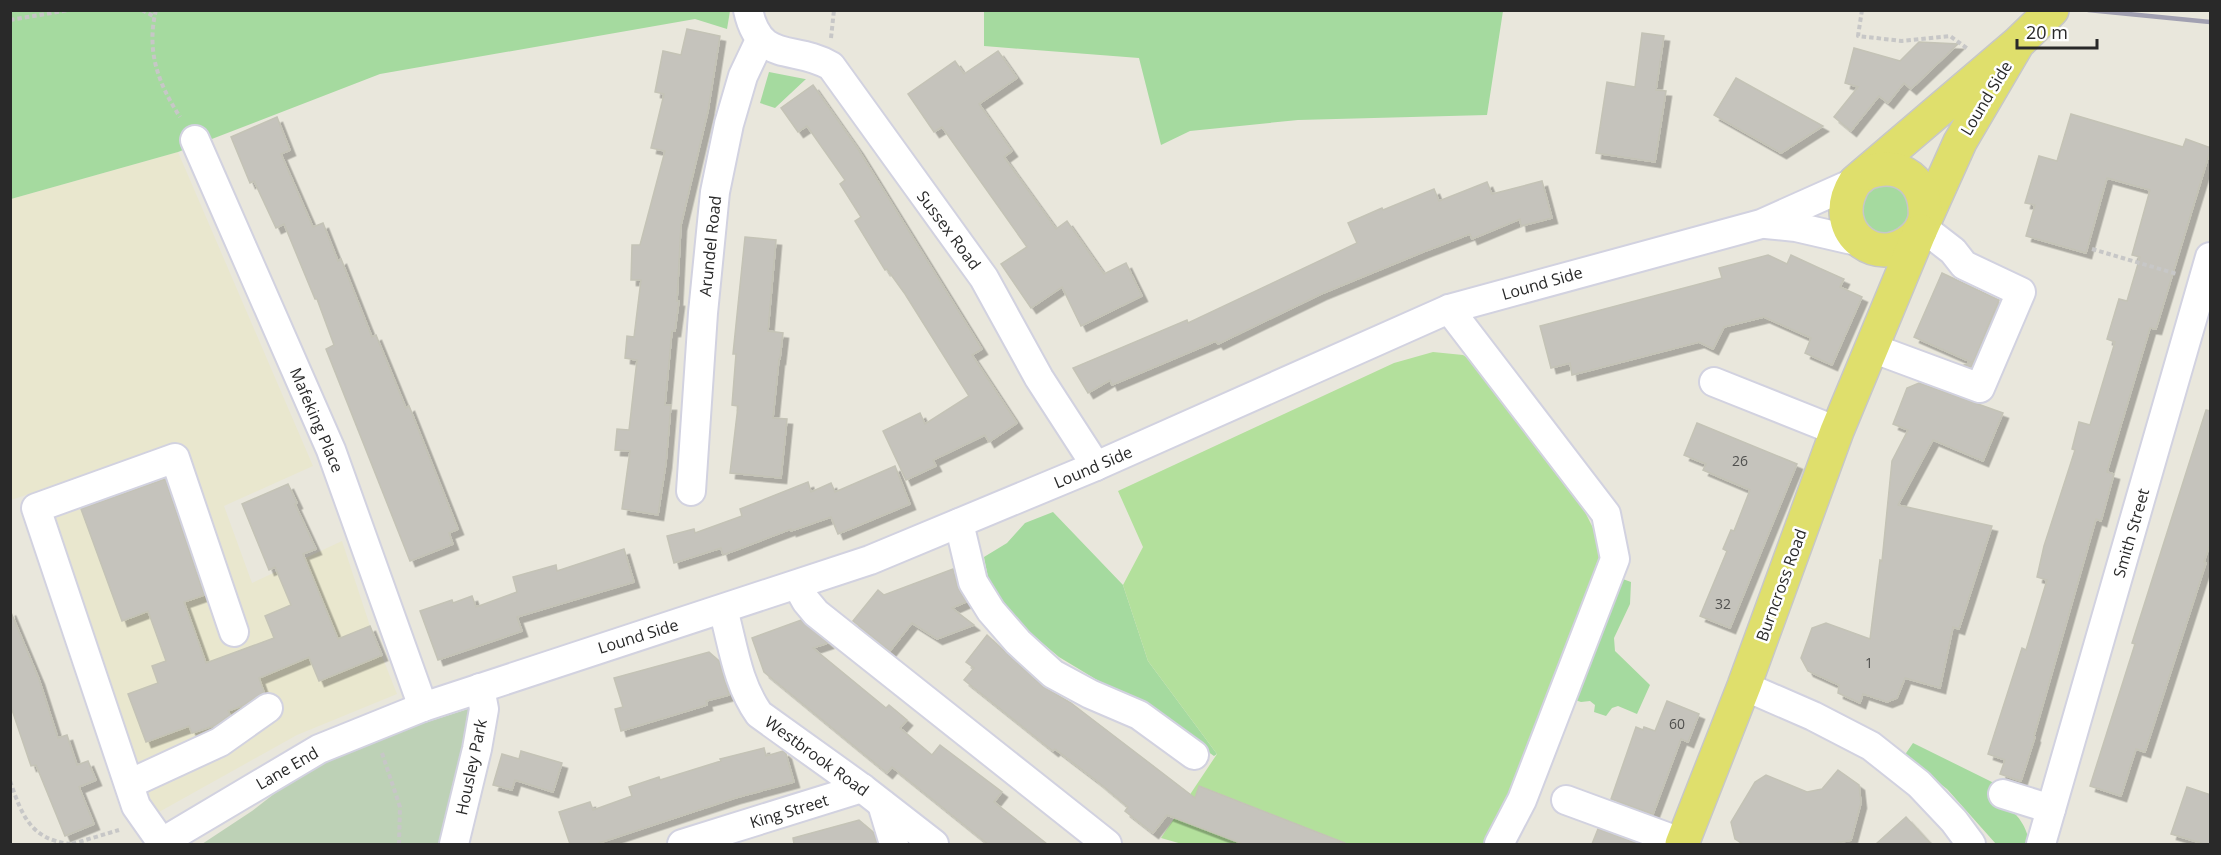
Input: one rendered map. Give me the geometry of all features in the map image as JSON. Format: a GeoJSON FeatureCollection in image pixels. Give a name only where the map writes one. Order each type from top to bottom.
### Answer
{"type":"FeatureCollection","features":[{"type":"Feature","properties":{"kind":"main road","name":"Lound Side"},"geometry":{"type":"LineString","coordinates":[[1860,178],[2018,43],[2052,10]]}},
{"type":"Feature","properties":{"kind":"main road","name":"Lound Side"},"geometry":{"type":"LineString","coordinates":[[1867,245],[1894,249],[1913,240],[1922,226],[1960,142],[2018,43]]}},
{"type":"Feature","properties":{"kind":"main road","name":"Lound Side"},"geometry":{"type":"LineString","coordinates":[[1860,178],[1878,169],[1892,169],[1904,173],[1915,181],[1923,192],[1926,206],[1922,226]]}},
{"type":"Feature","properties":{"kind":"main road"},"geometry":{"type":"LineString","coordinates":[[1860,178],[1848,193],[1845,206],[1849,226],[1867,245]]}},
{"type":"Feature","properties":{"kind":"main road","name":"Burncross Road"},"geometry":{"type":"LineString","coordinates":[[1683,844],[1838,431],[1922,226]]}},
{"type":"Feature","properties":{"kind":"main road","name":"Burncross Road"},"geometry":{"type":"LineString","coordinates":[[1867,245],[1886,262],[1890,288],[1876,337]]}},
{"type":"Feature","properties":{"kind":"street"},"geometry":{"type":"LineString","coordinates":[[748,11],[753,29],[760,40]]}},
{"type":"Feature","properties":{"kind":"street","name":"Sussex Road"},"geometry":{"type":"LineString","coordinates":[[760,40],[776,51],[819,59],[831,66],[984,278],[1039,378],[1096,466]]}},
{"type":"Feature","properties":{"kind":"street","name":"Arundel Road"},"geometry":{"type":"LineString","coordinates":[[691,491],[703,313],[716,192],[729,124],[743,76],[760,40]]}},
{"type":"Feature","properties":{"kind":"street","name":"Mafeking Place"},"geometry":{"type":"LineString","coordinates":[[195,140],[331,450],[423,707]]}},
{"type":"Feature","properties":{"kind":"street","name":"Lound Side"},"geometry":{"type":"LineString","coordinates":[[423,707],[870,560],[1096,466],[1449,309],[1761,224],[1860,178]]}},
{"type":"Feature","properties":{"kind":"street","name":"Lound Side"},"geometry":{"type":"LineString","coordinates":[[1761,224],[1796,227],[1867,245]]}},
{"type":"Feature","properties":{"kind":"street"},"geometry":{"type":"LineString","coordinates":[[1876,337],[1980,388],[2021,292],[1964,266],[1953,251],[1922,226]]}},
{"type":"Feature","properties":{"kind":"street","name":"Smith Street"},"geometry":{"type":"LineString","coordinates":[[2041,844],[2207,269]]}},
{"type":"Feature","properties":{"kind":"street"},"geometry":{"type":"LineString","coordinates":[[1449,309],[1606,514],[1615,560],[1522,800],[1499,844]]}},
{"type":"Feature","properties":{"kind":"street"},"geometry":{"type":"LineString","coordinates":[[1714,382],[1838,431]]}},
{"type":"Feature","properties":{"kind":"street"},"geometry":{"type":"LineString","coordinates":[[161,844],[136,806],[36,508],[175,458],[234,632]]}},
{"type":"Feature","properties":{"kind":"street"},"geometry":{"type":"LineString","coordinates":[[959,523],[973,582],[991,611],[1018,642],[1053,674],[1090,694],[1139,715],[1194,755]]}},
{"type":"Feature","properties":{"kind":"street"},"geometry":{"type":"LineString","coordinates":[[797,585],[816,613],[1107,844]]}},
{"type":"Feature","properties":{"kind":"street","name":"Westbrook Road"},"geometry":{"type":"LineString","coordinates":[[723,609],[740,678],[748,699],[759,714],[934,844]]}},
{"type":"Feature","properties":{"kind":"street"},"geometry":{"type":"LineString","coordinates":[[1744,686],[1813,716],[1871,746],[1918,784],[1954,821],[1971,844]]}},
{"type":"Feature","properties":{"kind":"street","name":"Housley Park"},"geometry":{"type":"LineString","coordinates":[[454,844],[477,750],[484,709],[480,688]]}},
{"type":"Feature","properties":{"kind":"street","name":"Lane End"},"geometry":{"type":"LineString","coordinates":[[161,844],[319,749],[423,707]]}},
{"type":"Feature","properties":{"kind":"street"},"geometry":{"type":"LineString","coordinates":[[129,784],[220,742],[268,708]]}},
{"type":"Feature","properties":{"kind":"street"},"geometry":{"type":"LineString","coordinates":[[2003,794],[2051,809]]}},
{"type":"Feature","properties":{"kind":"street"},"geometry":{"type":"LineString","coordinates":[[872,796],[894,844]]}},
{"type":"Feature","properties":{"kind":"street","name":"King Street"},"geometry":{"type":"LineString","coordinates":[[682,844],[872,796]]}},
{"type":"Feature","properties":{"kind":"street"},"geometry":{"type":"LineString","coordinates":[[1566,800],[1683,844]]}},
{"type":"Feature","properties":{"kind":"path"},"geometry":{"type":"LineString","coordinates":[[10,20],[69,10]]}},
{"type":"Feature","properties":{"kind":"path"},"geometry":{"type":"LineString","coordinates":[[142,10],[154,17]]}},
{"type":"Feature","properties":{"kind":"path"},"geometry":{"type":"LineString","coordinates":[[156,10],[151,42],[164,93],[195,140]]}},
{"type":"Feature","properties":{"kind":"path"},"geometry":{"type":"LineString","coordinates":[[1862,10],[1858,36],[1902,41],[1950,36],[1990,66]]}},
{"type":"Feature","properties":{"kind":"path"},"geometry":{"type":"LineString","coordinates":[[2092,249],[2207,269]]}},
{"type":"Feature","properties":{"kind":"path"},"geometry":{"type":"LineString","coordinates":[[370,728],[388,767],[400,807],[399,844]]}},
{"type":"Feature","properties":{"kind":"path"},"geometry":{"type":"LineString","coordinates":[[10,781],[21,812],[35,831],[53,842],[71,844],[126,828],[161,844]]}},
{"type":"Feature","properties":{"kind":"shaded area"},"geometry":{"type":"Polygon","coordinates":[[[178,152],[313,466],[224,506],[252,583],[342,541],[370,626],[397,694],[297,735],[150,817],[38,491],[11,500],[11,199],[178,152]]]}},
{"type":"Feature","properties":{"kind":"green space"},"geometry":{"type":"Polygon","coordinates":[[[984,10],[1503,11],[1487,115],[1298,120],[1190,131],[1161,145],[1139,58],[984,46],[984,10]]]}},
{"type":"Feature","properties":{"kind":"green space"},"geometry":{"type":"Polygon","coordinates":[[[11,11],[730,11],[727,29],[695,19],[380,74],[178,152],[11,199],[11,11]]]}},
{"type":"Feature","properties":{"kind":"green space"},"geometry":{"type":"Polygon","coordinates":[[[769,72],[806,79],[775,108],[760,103],[769,72]]]}},
{"type":"Feature","properties":{"kind":"green space"},"geometry":{"type":"Polygon","coordinates":[[[1885,185],[1902,192],[1909,209],[1902,226],[1885,233],[1868,226],[1861,209],[1868,192],[1885,185]]]}},
{"type":"Feature","properties":{"kind":"green space"},"geometry":{"type":"Polygon","coordinates":[[[1433,352],[1463,355],[1483,367],[1582,506],[1602,546],[1625,559],[1513,844],[1182,844],[1161,838],[1217,754],[1148,661],[1123,585],[1143,547],[1118,491],[1394,363],[1433,352]]]}},
{"type":"Feature","properties":{"kind":"green space"},"geometry":{"type":"Polygon","coordinates":[[[1053,512],[1123,585],[1148,661],[1217,754],[1214,756],[1160,718],[1059,657],[1003,610],[988,577],[984,557],[1007,543],[1025,523],[1053,512]]]}},
{"type":"Feature","properties":{"kind":"green space"},"geometry":{"type":"Polygon","coordinates":[[[1620,578],[1631,582],[1630,604],[1614,638],[1615,651],[1650,685],[1637,714],[1618,706],[1612,708],[1606,716],[1594,712],[1595,705],[1590,701],[1581,702],[1572,699],[1620,578]]]}},
{"type":"Feature","properties":{"kind":"green space"},"geometry":{"type":"Polygon","coordinates":[[[468,709],[468,740],[440,844],[202,844],[252,811],[302,772],[337,751],[468,709]]]}},
{"type":"Feature","properties":{"kind":"green space"},"geometry":{"type":"Polygon","coordinates":[[[1913,743],[1994,783],[1991,801],[2016,815],[2033,844],[1996,844],[1947,789],[1904,756],[1913,743]]]}},
{"type":"Feature","properties":{"kind":"building"},"geometry":{"type":"Polygon","coordinates":[[[687,29],[720,36],[708,111],[681,225],[677,301],[679,301],[675,331],[672,331],[665,405],[671,405],[666,463],[658,515],[622,509],[630,451],[615,450],[617,429],[629,430],[637,360],[625,358],[627,336],[634,337],[641,280],[631,280],[632,245],[640,245],[665,151],[651,148],[664,94],[655,92],[663,51],[681,55],[687,29]]]}},
{"type":"Feature","properties":{"kind":"building"},"geometry":{"type":"Polygon","coordinates":[[[1642,33],[1664,36],[1656,90],[1666,91],[1655,162],[1596,153],[1607,82],[1635,87],[1642,33]]]}},
{"type":"Feature","properties":{"kind":"building"},"geometry":{"type":"Polygon","coordinates":[[[1919,42],[1958,44],[1911,89],[1904,83],[1888,103],[1879,96],[1851,131],[1834,117],[1858,87],[1845,83],[1854,48],[1900,61],[1919,42]]]}},
{"type":"Feature","properties":{"kind":"building"},"geometry":{"type":"Polygon","coordinates":[[[998,51],[1017,78],[979,104],[1012,151],[1004,157],[1056,229],[1067,221],[1104,274],[1126,263],[1142,296],[1081,326],[1062,287],[1031,308],[1001,264],[1027,247],[942,127],[934,132],[908,94],[955,61],[964,74],[998,51]]]}},
{"type":"Feature","properties":{"kind":"building"},"geometry":{"type":"Polygon","coordinates":[[[1736,78],[1823,126],[1781,153],[1714,115],[1736,78]]]}},
{"type":"Feature","properties":{"kind":"building"},"geometry":{"type":"Polygon","coordinates":[[[813,85],[858,149],[982,349],[972,355],[1017,423],[989,442],[985,435],[933,460],[936,466],[906,480],[883,431],[920,413],[925,424],[969,396],[905,294],[887,269],[885,270],[855,221],[861,217],[840,184],[845,180],[807,126],[798,132],[781,108],[813,85]]]}},
{"type":"Feature","properties":{"kind":"building"},"geometry":{"type":"Polygon","coordinates":[[[2071,114],[2183,147],[2186,139],[2211,148],[2156,329],[2150,328],[2107,472],[2114,474],[2101,521],[2096,519],[2021,781],[2000,774],[2005,760],[1988,754],[2022,648],[2026,650],[2047,580],[2037,577],[2044,546],[2075,450],[2072,449],[2079,422],[2090,425],[2115,342],[2107,339],[2119,299],[2127,301],[2140,257],[2132,255],[2150,190],[2107,178],[2086,253],[2026,236],[2035,205],[2025,203],[2039,156],[2057,161],[2071,114]]]}},
{"type":"Feature","properties":{"kind":"building"},"geometry":{"type":"Polygon","coordinates":[[[277,117],[290,150],[281,154],[313,227],[323,223],[338,261],[341,259],[372,337],[376,335],[406,408],[409,406],[458,529],[449,533],[453,544],[410,561],[326,349],[334,345],[317,299],[315,299],[284,224],[276,228],[254,181],[250,183],[231,137],[277,117]]]}},
{"type":"Feature","properties":{"kind":"building"},"geometry":{"type":"Polygon","coordinates":[[[1542,181],[1552,218],[1521,226],[1520,219],[1472,239],[1470,234],[1321,294],[1218,344],[1216,341],[1112,385],[1110,380],[1088,393],[1073,368],[1187,320],[1188,323],[1357,243],[1348,223],[1382,208],[1383,210],[1434,189],[1439,201],[1487,182],[1492,194],[1542,181]]]}},
{"type":"Feature","properties":{"kind":"building"},"geometry":{"type":"Polygon","coordinates":[[[745,237],[776,240],[768,331],[783,333],[773,418],[787,419],[781,478],[730,473],[738,406],[732,405],[736,354],[733,354],[745,237]]]}},
{"type":"Feature","properties":{"kind":"building"},"geometry":{"type":"Polygon","coordinates":[[[1768,255],[1787,264],[1791,255],[1844,279],[1840,287],[1862,297],[1832,365],[1805,353],[1811,338],[1764,317],[1724,327],[1713,349],[1699,342],[1572,375],[1570,363],[1551,368],[1540,326],[1722,278],[1719,268],[1768,255]]]}},
{"type":"Feature","properties":{"kind":"building"},"geometry":{"type":"Polygon","coordinates":[[[1942,273],[1999,300],[1971,367],[1964,365],[1971,362],[1914,337],[1942,273]]]}},
{"type":"Feature","properties":{"kind":"building"},"geometry":{"type":"Polygon","coordinates":[[[1919,383],[2003,413],[1983,461],[1933,440],[1898,505],[1992,526],[1959,629],[1953,627],[1940,688],[1905,678],[1897,698],[1887,702],[1863,694],[1860,703],[1838,693],[1839,685],[1808,671],[1801,658],[1812,628],[1826,623],[1870,639],[1880,560],[1882,561],[1892,461],[1908,430],[1893,424],[1907,388],[1919,383]]]}},
{"type":"Feature","properties":{"kind":"building"},"geometry":{"type":"Polygon","coordinates":[[[2206,410],[2211,411],[2211,541],[2145,752],[2136,749],[2121,796],[2090,786],[2135,644],[2132,643],[2206,410]]]}},
{"type":"Feature","properties":{"kind":"building"},"geometry":{"type":"Polygon","coordinates":[[[1697,423],[1797,464],[1730,628],[1700,616],[1727,551],[1723,549],[1731,530],[1734,531],[1750,490],[1703,470],[1706,464],[1684,455],[1697,423]]]}},
{"type":"Feature","properties":{"kind":"building"},"geometry":{"type":"Polygon","coordinates":[[[895,466],[910,504],[838,534],[831,517],[791,531],[791,529],[723,555],[721,548],[674,563],[667,536],[694,529],[695,533],[742,516],[740,509],[808,482],[811,492],[831,483],[835,492],[895,466]]]}},
{"type":"Feature","properties":{"kind":"building"},"geometry":{"type":"Polygon","coordinates":[[[165,479],[204,595],[184,602],[206,663],[274,638],[265,616],[291,605],[275,567],[269,570],[242,504],[288,484],[316,549],[303,554],[338,639],[370,626],[382,655],[319,681],[309,657],[259,678],[264,692],[244,705],[228,711],[230,715],[216,725],[192,733],[189,726],[146,742],[128,694],[158,683],[152,666],[166,661],[148,611],[122,621],[81,509],[165,479]]]}},
{"type":"Feature","properties":{"kind":"building"},"geometry":{"type":"Polygon","coordinates":[[[624,549],[634,582],[517,617],[522,631],[438,660],[420,611],[472,596],[476,607],[517,592],[513,577],[556,565],[557,571],[624,549]]]}},
{"type":"Feature","properties":{"kind":"building"},"geometry":{"type":"Polygon","coordinates":[[[953,569],[957,586],[966,602],[952,608],[974,625],[937,639],[912,623],[890,651],[853,621],[878,590],[884,595],[953,569]]]}},
{"type":"Feature","properties":{"kind":"building"},"geometry":{"type":"Polygon","coordinates":[[[10,610],[39,679],[58,738],[67,735],[77,765],[88,761],[96,780],[79,787],[94,824],[65,836],[36,765],[31,766],[10,704],[10,610]]]}},
{"type":"Feature","properties":{"kind":"building"},"geometry":{"type":"Polygon","coordinates":[[[801,620],[828,643],[813,648],[886,708],[889,705],[907,720],[900,728],[932,755],[940,745],[1002,792],[994,802],[1047,844],[988,844],[892,767],[887,773],[764,672],[752,638],[801,620]]]}},
{"type":"Feature","properties":{"kind":"building"},"geometry":{"type":"Polygon","coordinates":[[[987,635],[1042,686],[1071,703],[1195,798],[1199,786],[1345,844],[1243,844],[1167,815],[1153,833],[1125,811],[1128,807],[1097,781],[1055,749],[1053,751],[964,680],[974,668],[966,662],[987,635]]]}},
{"type":"Feature","properties":{"kind":"building"},"geometry":{"type":"Polygon","coordinates":[[[709,652],[719,661],[729,695],[706,701],[707,705],[621,731],[615,709],[623,707],[614,678],[709,652]]]}},
{"type":"Feature","properties":{"kind":"building"},"geometry":{"type":"Polygon","coordinates":[[[1667,701],[1699,714],[1688,742],[1681,739],[1653,814],[1611,799],[1636,727],[1655,731],[1667,701]]]}},
{"type":"Feature","properties":{"kind":"building"},"geometry":{"type":"Polygon","coordinates":[[[764,748],[766,756],[783,751],[786,754],[794,782],[735,798],[596,844],[570,844],[559,812],[590,802],[593,810],[632,796],[629,787],[659,777],[660,780],[721,761],[720,759],[764,748]]]}},
{"type":"Feature","properties":{"kind":"building"},"geometry":{"type":"Polygon","coordinates":[[[521,751],[562,763],[553,792],[515,780],[512,790],[493,785],[502,754],[519,759],[521,751]]]}},
{"type":"Feature","properties":{"kind":"building"},"geometry":{"type":"Polygon","coordinates":[[[1838,770],[1859,785],[1861,803],[1851,840],[1832,844],[1743,844],[1735,839],[1731,822],[1755,782],[1766,775],[1807,792],[1822,789],[1838,770]]]}},
{"type":"Feature","properties":{"kind":"building"},"geometry":{"type":"Polygon","coordinates":[[[2187,787],[2211,795],[2211,844],[2171,834],[2187,787]]]}},
{"type":"Feature","properties":{"kind":"building"},"geometry":{"type":"Polygon","coordinates":[[[1906,817],[1931,844],[1876,844],[1906,817]]]}},
{"type":"Feature","properties":{"kind":"building"},"geometry":{"type":"Polygon","coordinates":[[[859,820],[873,832],[877,844],[794,844],[793,838],[859,820]]]}},
{"type":"Feature","properties":{"kind":"building"},"geometry":{"type":"Polygon","coordinates":[[[1598,829],[1639,844],[1592,844],[1598,829]]]}},
{"type":"Feature","properties":{"kind":"railway"},"geometry":{"type":"LineString","coordinates":[[2088,10],[2210,22]]}}]}
